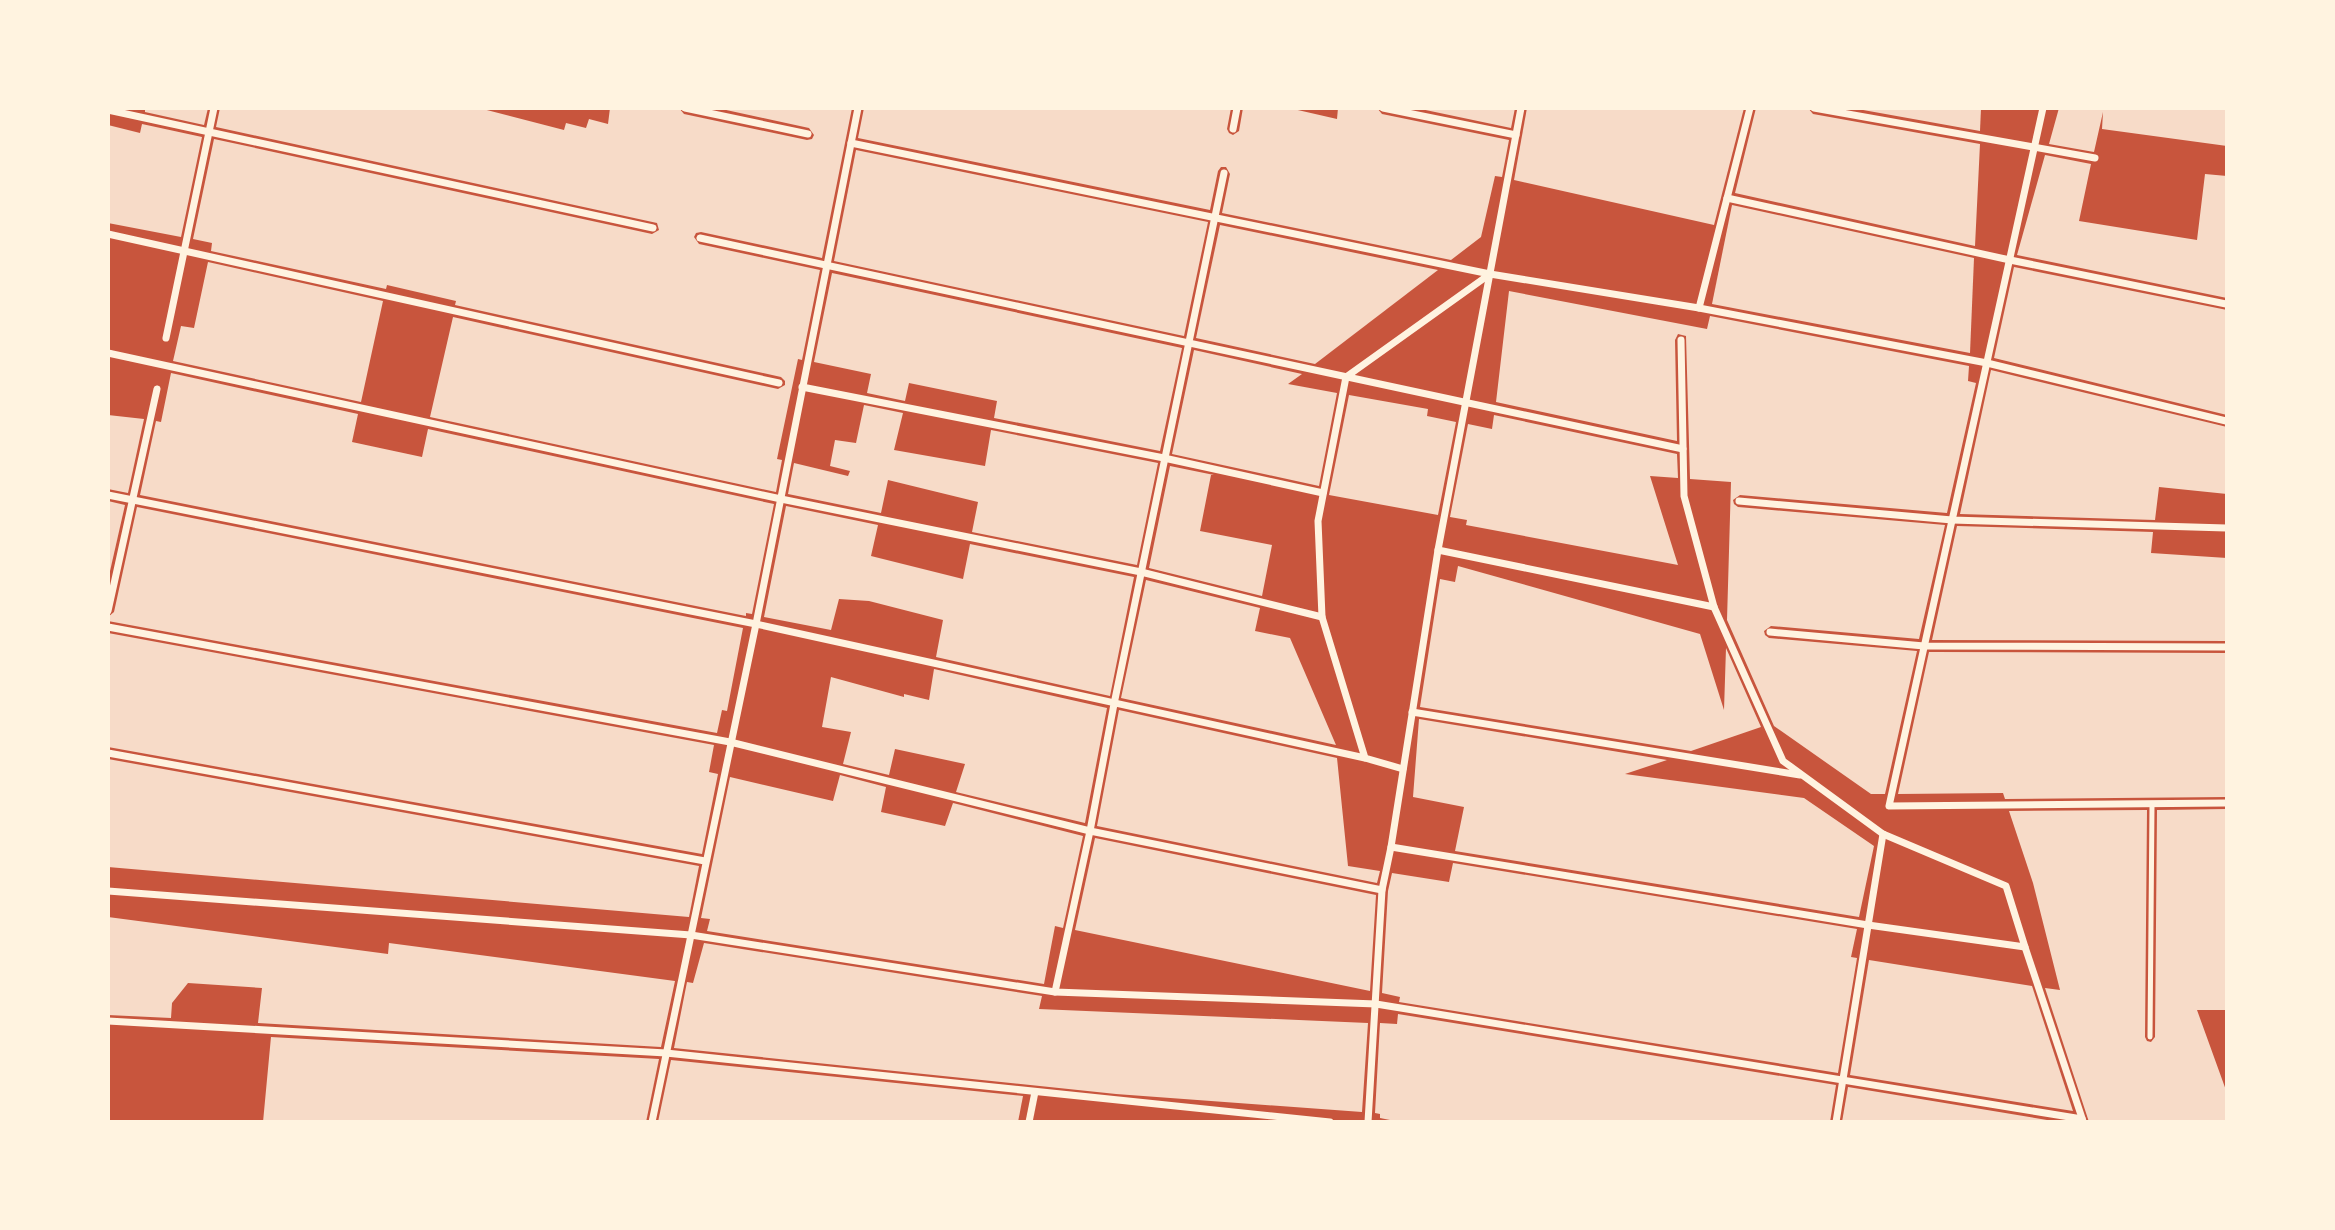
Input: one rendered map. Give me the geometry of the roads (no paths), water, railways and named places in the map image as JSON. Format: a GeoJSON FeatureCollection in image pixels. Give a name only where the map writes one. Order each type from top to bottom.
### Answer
{"type":"FeatureCollection","features":[{"type":"Feature","properties":{"kind":"street"},"geometry":{"type":"LineString","coordinates":[[166,338],[214,108]]}},
{"type":"Feature","properties":{"kind":"street"},"geometry":{"type":"LineString","coordinates":[[685,108],[808,134]]}},
{"type":"Feature","properties":{"kind":"street"},"geometry":{"type":"LineString","coordinates":[[652,1122],[756,624],[858,108]]}},
{"type":"Feature","properties":{"kind":"street"},"geometry":{"type":"LineString","coordinates":[[1233,129],[1237,108]]}},
{"type":"Feature","properties":{"kind":"street"},"geometry":{"type":"LineString","coordinates":[[1383,108],[1516,135]]}},
{"type":"Feature","properties":{"kind":"street"},"geometry":{"type":"LineString","coordinates":[[1368,1122],[1382,890],[1438,550],[1521,108]]}},
{"type":"Feature","properties":{"kind":"street"},"geometry":{"type":"LineString","coordinates":[[1699,308],[1750,108]]}},
{"type":"Feature","properties":{"kind":"street"},"geometry":{"type":"LineString","coordinates":[[1814,108],[2095,158]]}},
{"type":"Feature","properties":{"kind":"street"},"geometry":{"type":"LineString","coordinates":[[2043,108],[1889,806],[2227,803]]}},
{"type":"Feature","properties":{"kind":"street"},"geometry":{"type":"LineString","coordinates":[[108,110],[653,228]]}},
{"type":"Feature","properties":{"kind":"street"},"geometry":{"type":"LineString","coordinates":[[851,143],[1490,274],[1699,308],[1987,363],[2227,421]]}},
{"type":"Feature","properties":{"kind":"street"},"geometry":{"type":"LineString","coordinates":[[1055,992],[1224,173]]}},
{"type":"Feature","properties":{"kind":"street"},"geometry":{"type":"LineString","coordinates":[[1727,198],[2227,304]]}},
{"type":"Feature","properties":{"kind":"street"},"geometry":{"type":"LineString","coordinates":[[108,234],[779,383]]}},
{"type":"Feature","properties":{"kind":"street"},"geometry":{"type":"LineString","coordinates":[[700,238],[1683,449]]}},
{"type":"Feature","properties":{"kind":"street"},"geometry":{"type":"LineString","coordinates":[[1365,758],[1322,617],[1318,521],[1346,377],[1490,274]]}},
{"type":"Feature","properties":{"kind":"street"},"geometry":{"type":"LineString","coordinates":[[108,891],[691,934],[1055,992],[1376,1004],[2082,1120],[2006,886],[1883,834],[1783,761],[1714,607],[1684,496],[1681,340]]}},
{"type":"Feature","properties":{"kind":"street"},"geometry":{"type":"LineString","coordinates":[[108,353],[780,499],[1141,572],[1322,617]]}},
{"type":"Feature","properties":{"kind":"street"},"geometry":{"type":"LineString","coordinates":[[802,387],[1164,458],[1323,493]]}},
{"type":"Feature","properties":{"kind":"street"},"geometry":{"type":"LineString","coordinates":[[108,611],[157,389]]}},
{"type":"Feature","properties":{"kind":"street"},"geometry":{"type":"LineString","coordinates":[[108,495],[756,624],[1365,758],[1403,769]]}},
{"type":"Feature","properties":{"kind":"street"},"geometry":{"type":"LineString","coordinates":[[1739,501],[1952,520],[2227,528]]}},
{"type":"Feature","properties":{"kind":"street"},"geometry":{"type":"LineString","coordinates":[[1438,550],[1714,607]]}},
{"type":"Feature","properties":{"kind":"street"},"geometry":{"type":"LineString","coordinates":[[108,627],[730,742],[1090,831],[1382,890]]}},
{"type":"Feature","properties":{"kind":"street"},"geometry":{"type":"LineString","coordinates":[[1770,632],[1924,646],[2227,647]]}},
{"type":"Feature","properties":{"kind":"street"},"geometry":{"type":"LineString","coordinates":[[1412,712],[1804,776]]}},
{"type":"Feature","properties":{"kind":"street"},"geometry":{"type":"LineString","coordinates":[[108,753],[705,862]]}},
{"type":"Feature","properties":{"kind":"street"},"geometry":{"type":"LineString","coordinates":[[1836,1122],[1883,834]]}},
{"type":"Feature","properties":{"kind":"street"},"geometry":{"type":"LineString","coordinates":[[1391,847],[1868,925],[2025,947]]}},
{"type":"Feature","properties":{"kind":"street"},"geometry":{"type":"LineString","coordinates":[[108,1021],[666,1053],[1331,1122]]}},
{"type":"Feature","properties":{"kind":"street"},"geometry":{"type":"LineString","coordinates":[[1029,1122],[1035,1092]]}},
{"type":"Feature","properties":{"kind":"lane"},"geometry":{"type":"LineString","coordinates":[[2150,1037],[2152,805]]}}]}
